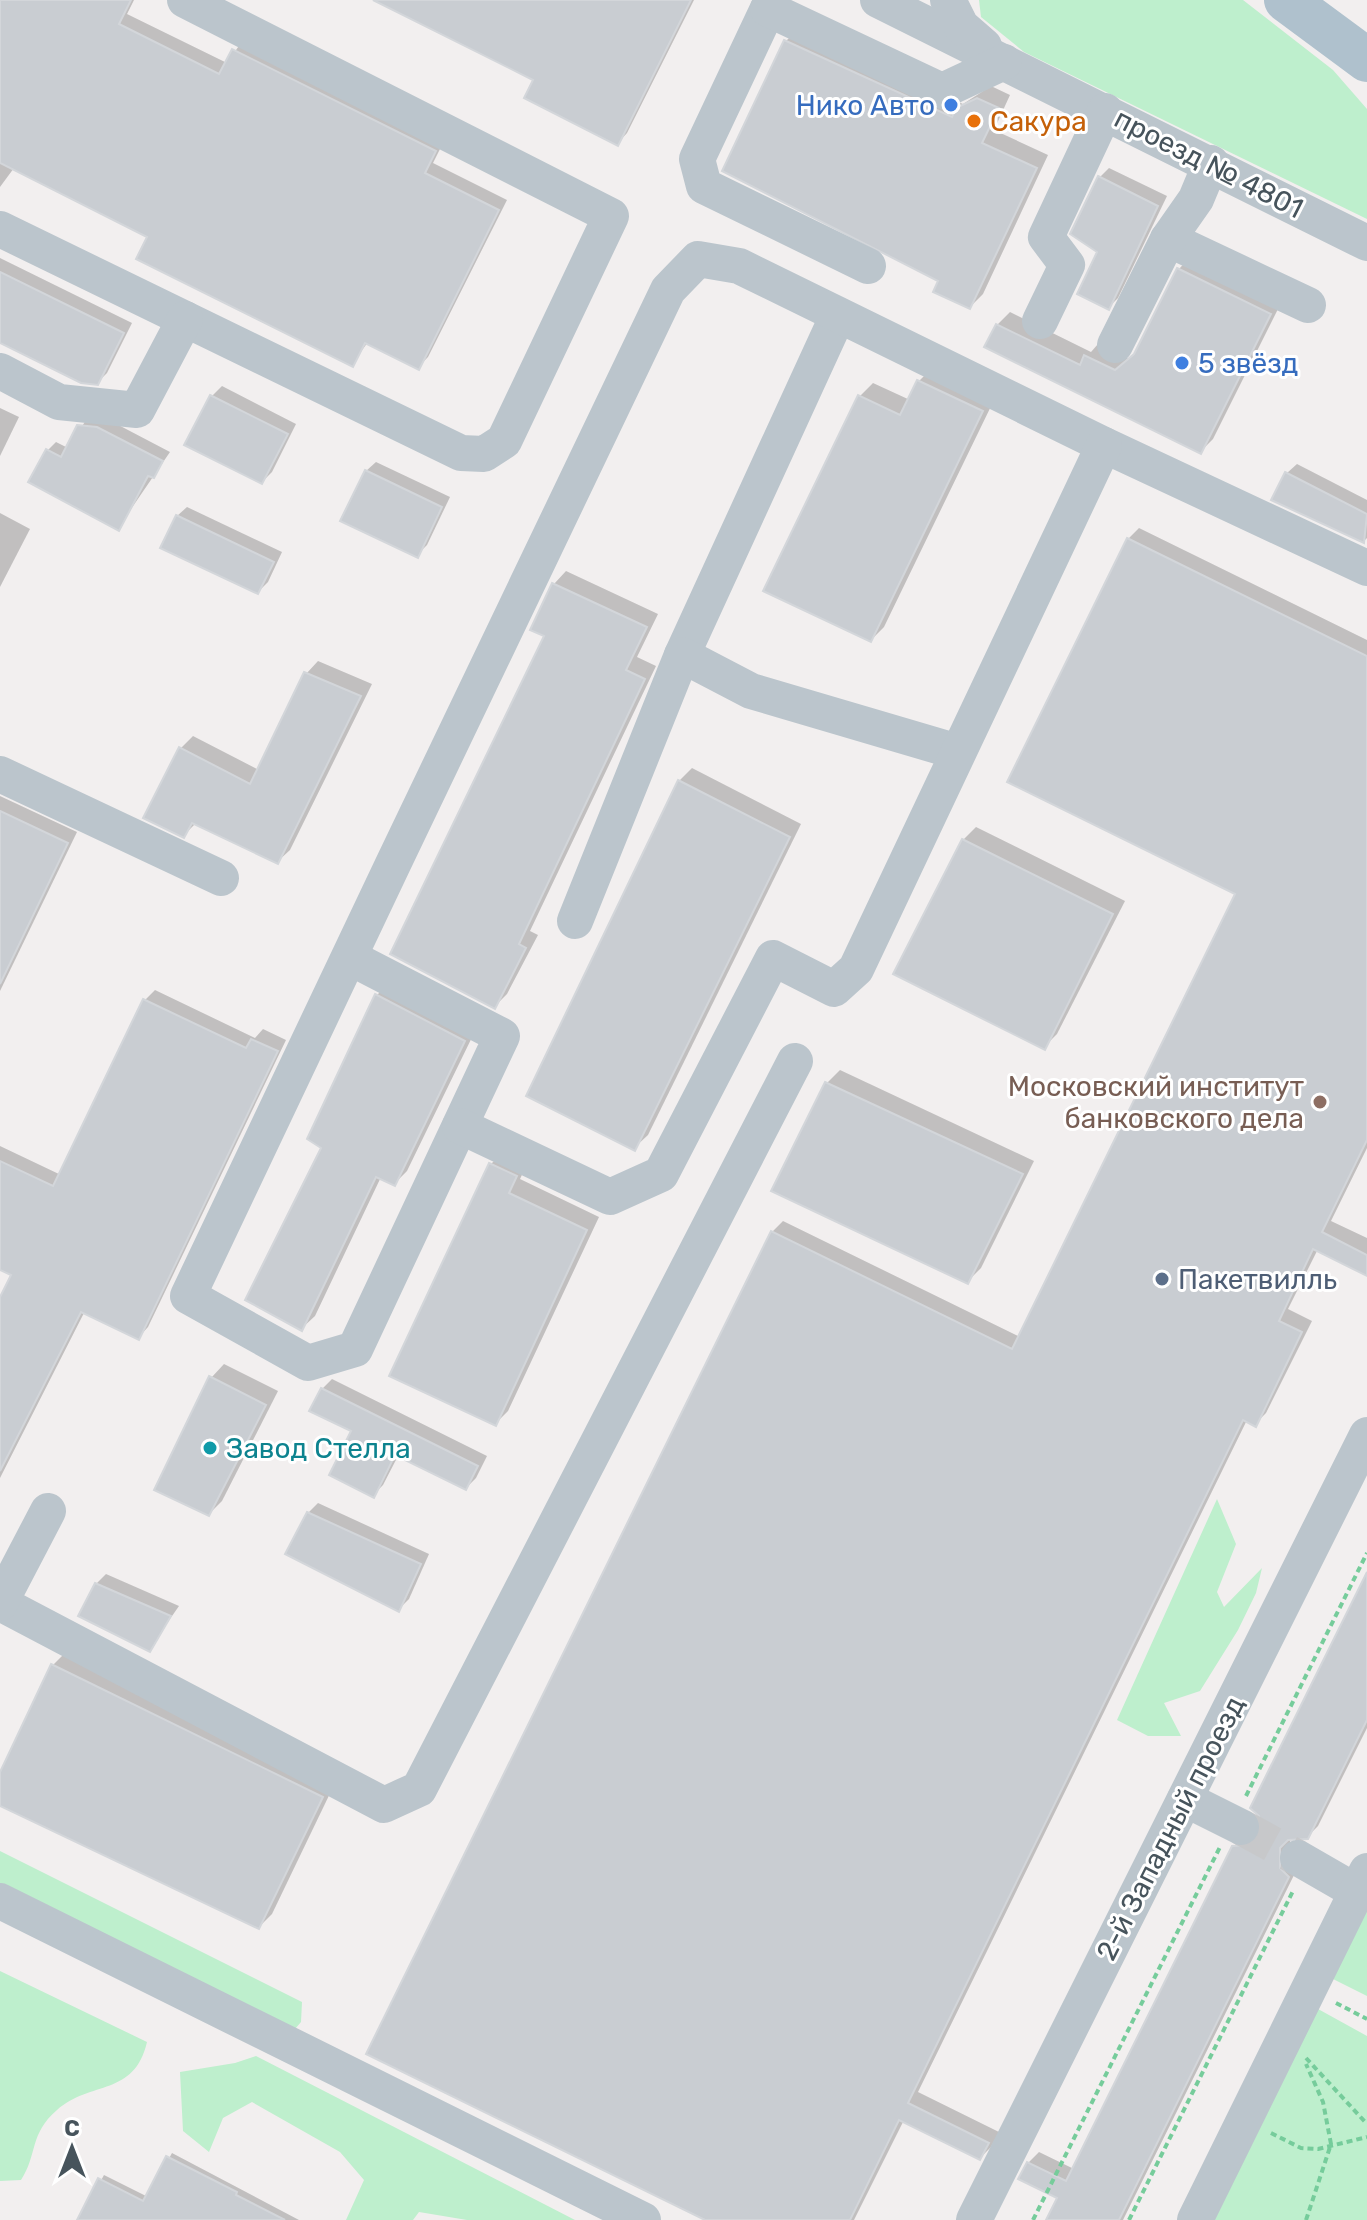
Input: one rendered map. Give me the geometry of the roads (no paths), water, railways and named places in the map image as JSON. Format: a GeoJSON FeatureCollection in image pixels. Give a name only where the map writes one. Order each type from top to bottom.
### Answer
{"type":"FeatureCollection","features":[{"type":"Feature","properties":{"kind":"main road"},"geometry":{"type":"LineString","coordinates":[[1286,0],[1367,60]]}},
{"type":"Feature","properties":{"kind":"street"},"geometry":{"type":"LineString","coordinates":[[0,229],[461,453],[484,454],[504,441],[611,216],[185,0]]}},
{"type":"Feature","properties":{"kind":"street","name":"проезд № 4801"},"geometry":{"type":"LineString","coordinates":[[878,0],[1367,243]]}},
{"type":"Feature","properties":{"kind":"street"},"geometry":{"type":"LineString","coordinates":[[868,266],[704,186],[697,159],[770,4],[809,13],[942,91],[1004,62],[961,26],[948,0]]}},
{"type":"Feature","properties":{"kind":"street"},"geometry":{"type":"LineString","coordinates":[[1040,321],[1067,265],[1046,237],[1105,111]]}},
{"type":"Feature","properties":{"kind":"street"},"geometry":{"type":"LineString","coordinates":[[1115,345],[1168,239],[1196,199],[1211,163]]}},
{"type":"Feature","properties":{"kind":"street"},"geometry":{"type":"LineString","coordinates":[[1168,239],[1308,305]]}},
{"type":"Feature","properties":{"kind":"street"},"geometry":{"type":"LineString","coordinates":[[349,957],[502,1036],[355,1349],[308,1363],[188,1296],[349,957],[668,290],[698,259],[739,266],[1104,445],[1367,568]]}},
{"type":"Feature","properties":{"kind":"street"},"geometry":{"type":"LineString","coordinates":[[575,921],[682,655],[838,315]]}},
{"type":"Feature","properties":{"kind":"street"},"geometry":{"type":"LineString","coordinates":[[0,371],[59,402],[137,410],[185,319]]}},
{"type":"Feature","properties":{"kind":"street"},"geometry":{"type":"LineString","coordinates":[[460,1126],[610,1197],[661,1174],[773,958],[834,989],[856,969],[1104,445]]}},
{"type":"Feature","properties":{"kind":"street"},"geometry":{"type":"LineString","coordinates":[[682,655],[751,691],[958,752]]}},
{"type":"Feature","properties":{"kind":"street"},"geometry":{"type":"LineString","coordinates":[[0,774],[221,878]]}},
{"type":"Feature","properties":{"kind":"street"},"geometry":{"type":"LineString","coordinates":[[48,1511],[0,1603],[384,1805],[419,1789],[795,1061]]}},
{"type":"Feature","properties":{"kind":"street","name":"2-й Западный проезд"},"geometry":{"type":"LineString","coordinates":[[974,2220],[1367,1435]]}},
{"type":"Feature","properties":{"kind":"street"},"geometry":{"type":"LineString","coordinates":[[1185,1799],[1236,1825]]}},
{"type":"Feature","properties":{"kind":"street"},"geometry":{"type":"LineString","coordinates":[[1195,2220],[1362,1882],[1303,1861]]}},
{"type":"Feature","properties":{"kind":"street"},"geometry":{"type":"LineString","coordinates":[[0,1901],[643,2220]]}},
{"type":"Feature","properties":{"kind":"tunnel"},"geometry":{"type":"LineString","coordinates":[[1241,1827],[1298,1858]]}},
{"type":"Feature","properties":{"kind":"place","name":"Нико Авто"},"geometry":{"type":"Point","coordinates":[951,105]}},
{"type":"Feature","properties":{"kind":"place","name":"Сакура"},"geometry":{"type":"Point","coordinates":[974,121]}},
{"type":"Feature","properties":{"kind":"place","name":"5 звёзд"},"geometry":{"type":"Point","coordinates":[1182,363]}},
{"type":"Feature","properties":{"kind":"place","name":"Московский институт банковского дела"},"geometry":{"type":"Point","coordinates":[1320,1102]}},
{"type":"Feature","properties":{"kind":"place","name":"Пакетвилль"},"geometry":{"type":"Point","coordinates":[1162,1279]}},
{"type":"Feature","properties":{"kind":"place","name":"Завод Стелла"},"geometry":{"type":"Point","coordinates":[210,1448]}}]}
